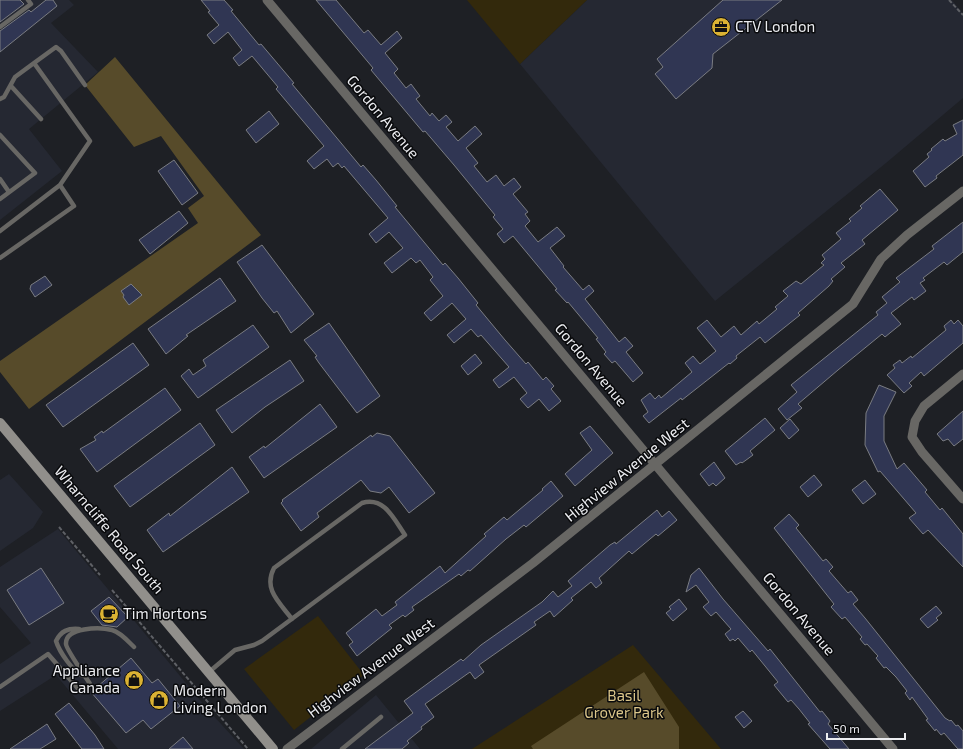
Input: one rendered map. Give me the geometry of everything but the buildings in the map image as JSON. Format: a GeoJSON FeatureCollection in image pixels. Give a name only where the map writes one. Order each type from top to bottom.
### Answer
{"type":"FeatureCollection","features":[{"type":"Feature","properties":{"kind":"main road","name":"Wharncliffe Road South"},"geometry":{"type":"LineString","coordinates":[[0,423],[273,749]]}},
{"type":"Feature","properties":{"kind":"street","name":"Gordon Avenue"},"geometry":{"type":"LineString","coordinates":[[267,0],[893,749]]}},
{"type":"Feature","properties":{"kind":"street","name":"Highview Avenue West"},"geometry":{"type":"LineString","coordinates":[[287,749],[533,563],[656,465],[853,304],[881,259],[907,235],[963,191]]}},
{"type":"Feature","properties":{"kind":"street"},"geometry":{"type":"LineString","coordinates":[[963,374],[924,406],[915,421],[912,437],[922,452],[963,498]]}},
{"type":"Feature","properties":{"kind":"lane"},"geometry":{"type":"LineString","coordinates":[[0,27],[31,4],[28,0]]}},
{"type":"Feature","properties":{"kind":"lane"},"geometry":{"type":"LineString","coordinates":[[0,99],[4,97],[15,77],[56,47],[84,85]]}},
{"type":"Feature","properties":{"kind":"lane"},"geometry":{"type":"LineString","coordinates":[[0,231],[60,185],[90,141],[34,63]]}},
{"type":"Feature","properties":{"kind":"lane"},"geometry":{"type":"LineString","coordinates":[[11,86],[41,120]]}},
{"type":"Feature","properties":{"kind":"lane"},"geometry":{"type":"LineString","coordinates":[[0,135],[35,173],[0,199]]}},
{"type":"Feature","properties":{"kind":"lane"},"geometry":{"type":"LineString","coordinates":[[0,179],[9,192]]}},
{"type":"Feature","properties":{"kind":"lane"},"geometry":{"type":"LineString","coordinates":[[0,258],[74,206],[60,185]]}},
{"type":"Feature","properties":{"kind":"lane"},"geometry":{"type":"LineString","coordinates":[[209,672],[235,650],[254,645],[292,619],[405,535],[388,511],[379,502],[370,501],[362,503],[274,568],[269,577],[269,585],[292,619]]}},
{"type":"Feature","properties":{"kind":"lane"},"geometry":{"type":"LineString","coordinates":[[84,676],[78,675],[59,651],[56,641],[65,630],[70,628],[112,630],[124,637],[134,647]]}},
{"type":"Feature","properties":{"kind":"lane"},"geometry":{"type":"LineString","coordinates":[[80,629],[68,637],[66,644],[68,652],[83,671],[84,676],[90,684]]}},
{"type":"Feature","properties":{"kind":"lane"},"geometry":{"type":"LineString","coordinates":[[0,686],[48,654],[81,692]]}},
{"type":"Feature","properties":{"kind":"lane"},"geometry":{"type":"LineString","coordinates":[[342,749],[381,717]]}},
{"type":"Feature","properties":{"kind":"path"},"geometry":{"type":"LineString","coordinates":[[949,0],[963,15]]}},
{"type":"Feature","properties":{"kind":"path"},"geometry":{"type":"LineString","coordinates":[[60,527],[100,575]]}},
{"type":"Feature","properties":{"kind":"path"},"geometry":{"type":"LineString","coordinates":[[112,590],[248,749]]}},
{"type":"Feature","properties":{"kind":"shaded area"},"geometry":{"type":"Polygon","coordinates":[[[0,0],[69,0],[74,5],[51,23],[98,72],[29,129],[62,171],[0,220],[0,0]]]}},
{"type":"Feature","properties":{"kind":"shaded area"},"geometry":{"type":"Polygon","coordinates":[[[587,0],[952,0],[963,14],[963,98],[886,163],[715,301],[520,64],[587,0]]]}},
{"type":"Feature","properties":{"kind":"shaded area"},"geometry":{"type":"Polygon","coordinates":[[[9,474],[43,512],[33,528],[0,551],[0,480],[9,474]]]}},
{"type":"Feature","properties":{"kind":"shaded area"},"geometry":{"type":"Polygon","coordinates":[[[58,529],[210,712],[244,749],[118,749],[56,675],[0,711],[0,664],[31,643],[0,607],[0,567],[58,529]]]}},
{"type":"Feature","properties":{"kind":"shaded area"},"geometry":{"type":"Polygon","coordinates":[[[376,695],[420,749],[311,749],[376,695]]]}},
{"type":"Feature","properties":{"kind":"green space"},"geometry":{"type":"Polygon","coordinates":[[[467,0],[587,0],[520,64],[467,0]]]}},
{"type":"Feature","properties":{"kind":"green space"},"geometry":{"type":"Polygon","coordinates":[[[115,57],[261,235],[29,409],[0,372],[0,361],[198,223],[188,208],[204,196],[161,136],[134,147],[85,85],[115,57]]]}},
{"type":"Feature","properties":{"kind":"green space"},"geometry":{"type":"Polygon","coordinates":[[[318,616],[364,675],[294,730],[244,669],[318,616]]]}},
{"type":"Feature","properties":{"kind":"green space","name":"Basil Grover Park"},"geometry":{"type":"Polygon","coordinates":[[[633,645],[721,749],[472,749],[633,645]]]}},
{"type":"Feature","properties":{"kind":"green space"},"geometry":{"type":"Polygon","coordinates":[[[644,672],[679,727],[679,749],[533,749],[531,746],[644,672]]]}},
{"type":"Feature","properties":{"kind":"place","name":"CTV London"},"geometry":{"type":"Point","coordinates":[721,27]}},
{"type":"Feature","properties":{"kind":"place","name":"Tim Hortons"},"geometry":{"type":"Point","coordinates":[109,614]}},
{"type":"Feature","properties":{"kind":"place","name":"Appliance Canada"},"geometry":{"type":"Point","coordinates":[134,680]}},
{"type":"Feature","properties":{"kind":"place","name":"Modern Living London"},"geometry":{"type":"Point","coordinates":[159,700]}}]}
